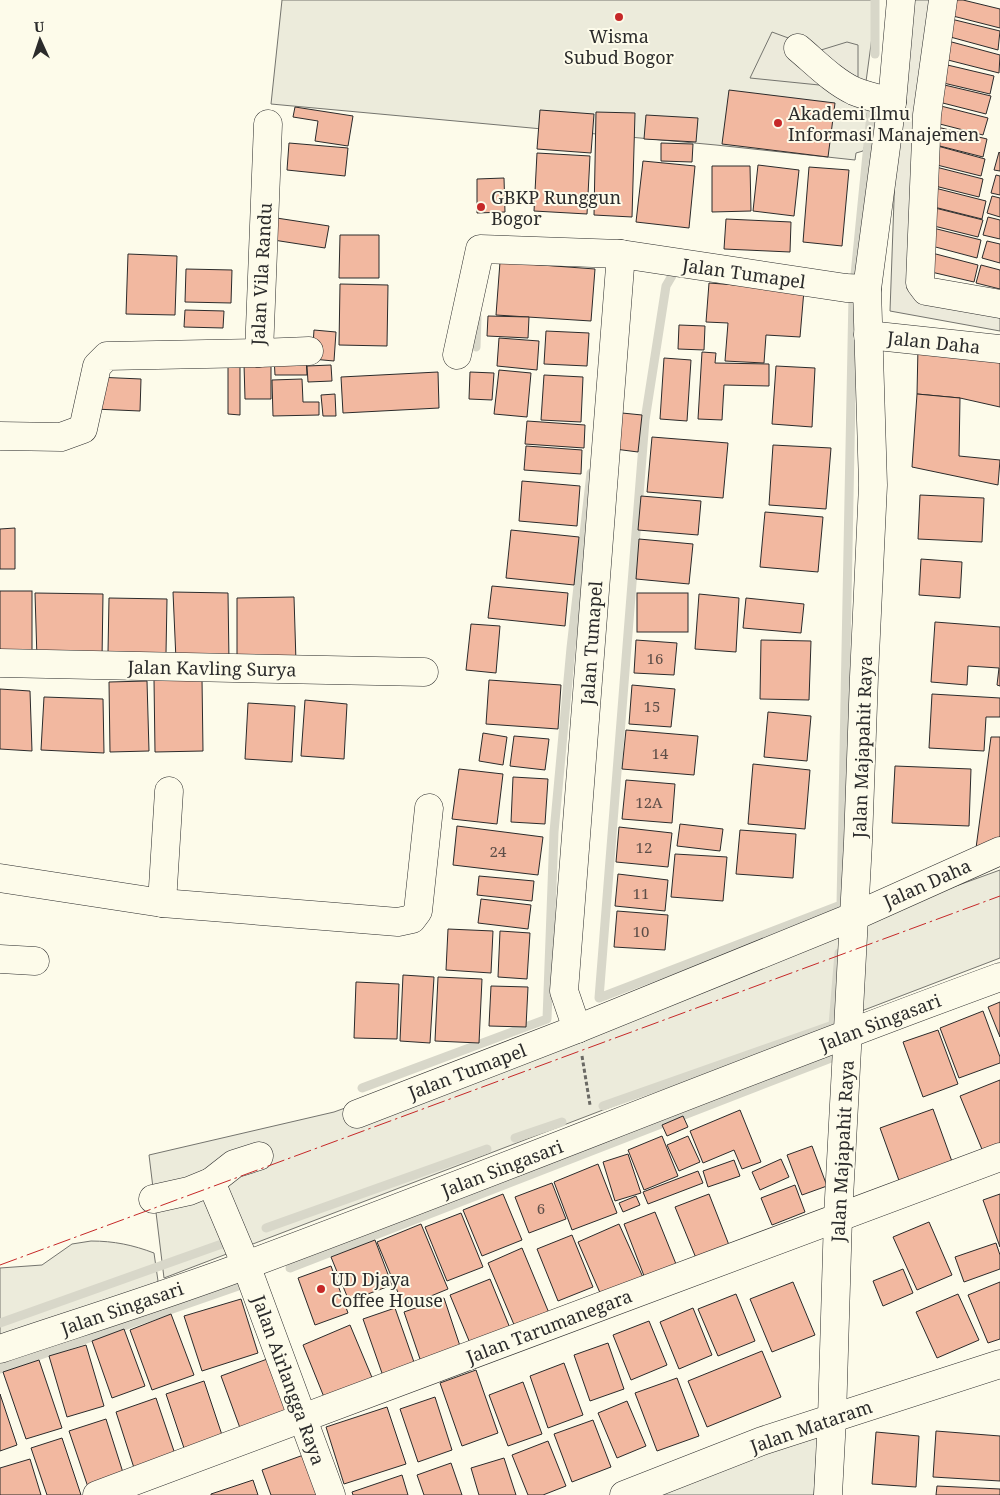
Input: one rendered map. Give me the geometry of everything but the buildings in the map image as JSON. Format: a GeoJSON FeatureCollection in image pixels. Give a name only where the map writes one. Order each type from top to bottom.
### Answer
{"type":"FeatureCollection","features":[{"type":"Feature","properties":{"kind":"street","name":"Jalan Majapahit Raya"},"geometry":{"type":"LineString","coordinates":[[828,1495],[838,1218],[855,916],[873,485],[868,335],[856,288],[892,102],[901,0]]}},
{"type":"Feature","properties":{"kind":"street"},"geometry":{"type":"LineString","coordinates":[[943,0],[927,115],[920,283],[926,291],[1000,304]]}},
{"type":"Feature","properties":{"kind":"street"},"geometry":{"type":"LineString","coordinates":[[798,48],[827,74],[841,83],[855,91],[892,102]]}},
{"type":"Feature","properties":{"kind":"street","name":"Jalan Vila Randu"},"geometry":{"type":"LineString","coordinates":[[0,436],[61,437],[83,428],[97,366],[107,356],[259,353],[268,124]]}},
{"type":"Feature","properties":{"kind":"street","name":"Jalan Tumapel"},"geometry":{"type":"LineString","coordinates":[[456,356],[480,248],[856,288]]}},
{"type":"Feature","properties":{"kind":"street","name":"Jalan Tumapel"},"geometry":{"type":"LineString","coordinates":[[577,1029],[564,991],[621,262]]}},
{"type":"Feature","properties":{"kind":"street","name":"Jalan Daha"},"geometry":{"type":"LineString","coordinates":[[868,335],[1000,349]]}},
{"type":"Feature","properties":{"kind":"street"},"geometry":{"type":"LineString","coordinates":[[259,353],[309,351]]}},
{"type":"Feature","properties":{"kind":"street","name":"Jalan Kavling Surya"},"geometry":{"type":"LineString","coordinates":[[0,663],[424,672]]}},
{"type":"Feature","properties":{"kind":"street"},"geometry":{"type":"LineString","coordinates":[[162,904],[169,791]]}},
{"type":"Feature","properties":{"kind":"street"},"geometry":{"type":"LineString","coordinates":[[0,878],[162,904],[398,922],[412,920],[418,911],[420,903],[429,808]]}},
{"type":"Feature","properties":{"kind":"street","name":"Jalan Daha"},"geometry":{"type":"LineString","coordinates":[[855,916],[1000,851]]}},
{"type":"Feature","properties":{"kind":"street","name":"Jalan Tumapel"},"geometry":{"type":"LineString","coordinates":[[357,1114],[577,1029],[855,916]]}},
{"type":"Feature","properties":{"kind":"street"},"geometry":{"type":"LineString","coordinates":[[0,959],[34,961]]}},
{"type":"Feature","properties":{"kind":"street","name":"Jalan Singasari"},"geometry":{"type":"LineString","coordinates":[[0,1349],[246,1265],[594,1133],[848,1033],[1000,977]]}},
{"type":"Feature","properties":{"kind":"street"},"geometry":{"type":"LineString","coordinates":[[153,1199],[189,1191],[212,1182],[234,1164],[259,1156]]}},
{"type":"Feature","properties":{"kind":"street","name":"Jalan Tarumanegara"},"geometry":{"type":"LineString","coordinates":[[97,1495],[1000,1157]]}},
{"type":"Feature","properties":{"kind":"street","name":"Jalan Airlangga Raya"},"geometry":{"type":"LineString","coordinates":[[212,1182],[246,1265],[331,1495]]}},
{"type":"Feature","properties":{"kind":"street","name":"Jalan Mataram"},"geometry":{"type":"LineString","coordinates":[[624,1495],[762,1441],[1000,1364]]}},
{"type":"Feature","properties":{"kind":"path"},"geometry":{"type":"LineString","coordinates":[[577,1029],[594,1133]]}},
{"type":"Feature","properties":{"kind":"shaded area","name":"Wisma Subud Bogor"},"geometry":{"type":"Polygon","coordinates":[[[282,0],[877,0],[865,89],[872,94],[867,114],[867,139],[863,151],[856,153],[855,160],[716,145],[271,104],[282,0]]]}},
{"type":"Feature","properties":{"kind":"shaded area"},"geometry":{"type":"Polygon","coordinates":[[[913,0],[939,0],[914,282],[1000,301],[1000,331],[890,311],[896,145],[913,0]]]}},
{"type":"Feature","properties":{"kind":"shaded area"},"geometry":{"type":"Polygon","coordinates":[[[772,32],[821,50],[847,42],[858,45],[858,80],[829,86],[750,78],[772,32]]]}},
{"type":"Feature","properties":{"kind":"shaded area"},"geometry":{"type":"Polygon","coordinates":[[[1000,870],[1000,958],[164,1278],[149,1155],[334,1112],[1000,870]]]}},
{"type":"Feature","properties":{"kind":"shaded area"},"geometry":{"type":"Polygon","coordinates":[[[91,1241],[123,1244],[154,1253],[158,1281],[0,1347],[0,1268],[42,1265],[72,1244],[91,1241]]]}},
{"type":"Feature","properties":{"kind":"shaded area"},"geometry":{"type":"Polygon","coordinates":[[[818,1433],[814,1495],[649,1495],[818,1433]]]}},
{"type":"Feature","properties":{"kind":"waterway"},"geometry":{"type":"LineString","coordinates":[[875,0],[875,54]]}},
{"type":"Feature","properties":{"kind":"waterway"},"geometry":{"type":"LineString","coordinates":[[673,274],[666,286],[645,420],[599,998],[841,905],[853,295],[872,104]]}},
{"type":"Feature","properties":{"kind":"waterway"},"geometry":{"type":"LineString","coordinates":[[476,347],[477,317]]}},
{"type":"Feature","properties":{"kind":"waterway"},"geometry":{"type":"LineString","coordinates":[[362,1088],[547,1019],[554,832],[571,648],[591,473]]}},
{"type":"Feature","properties":{"kind":"waterway"},"geometry":{"type":"LineString","coordinates":[[603,1106],[833,1025],[839,953]]}},
{"type":"Feature","properties":{"kind":"waterway"},"geometry":{"type":"LineString","coordinates":[[290,1268],[831,1058]]}},
{"type":"Feature","properties":{"kind":"waterway"},"geometry":{"type":"LineString","coordinates":[[515,1138],[562,1122]]}},
{"type":"Feature","properties":{"kind":"waterway"},"geometry":{"type":"LineString","coordinates":[[266,1228],[487,1149]]}},
{"type":"Feature","properties":{"kind":"waterway"},"geometry":{"type":"LineString","coordinates":[[0,1323],[233,1240]]}},
{"type":"Feature","properties":{"kind":"waterway"},"geometry":{"type":"LineString","coordinates":[[0,1369],[244,1284]]}},
{"type":"Feature","properties":{"kind":"power"},"geometry":{"type":"LineString","coordinates":[[0,1265],[1000,896]]}},
{"type":"Feature","properties":{"kind":"place","name":"Wisma Subud Bogor"},"geometry":{"type":"Point","coordinates":[619,17]}},
{"type":"Feature","properties":{"kind":"place","name":"Akademi Ilmu Informasi Manajemen"},"geometry":{"type":"Point","coordinates":[778,123]}},
{"type":"Feature","properties":{"kind":"place","name":"GBKP Runggun Bogor"},"geometry":{"type":"Point","coordinates":[481,207]}},
{"type":"Feature","properties":{"kind":"place","name":"UD Djaya Coffee House"},"geometry":{"type":"Point","coordinates":[321,1289]}}]}
